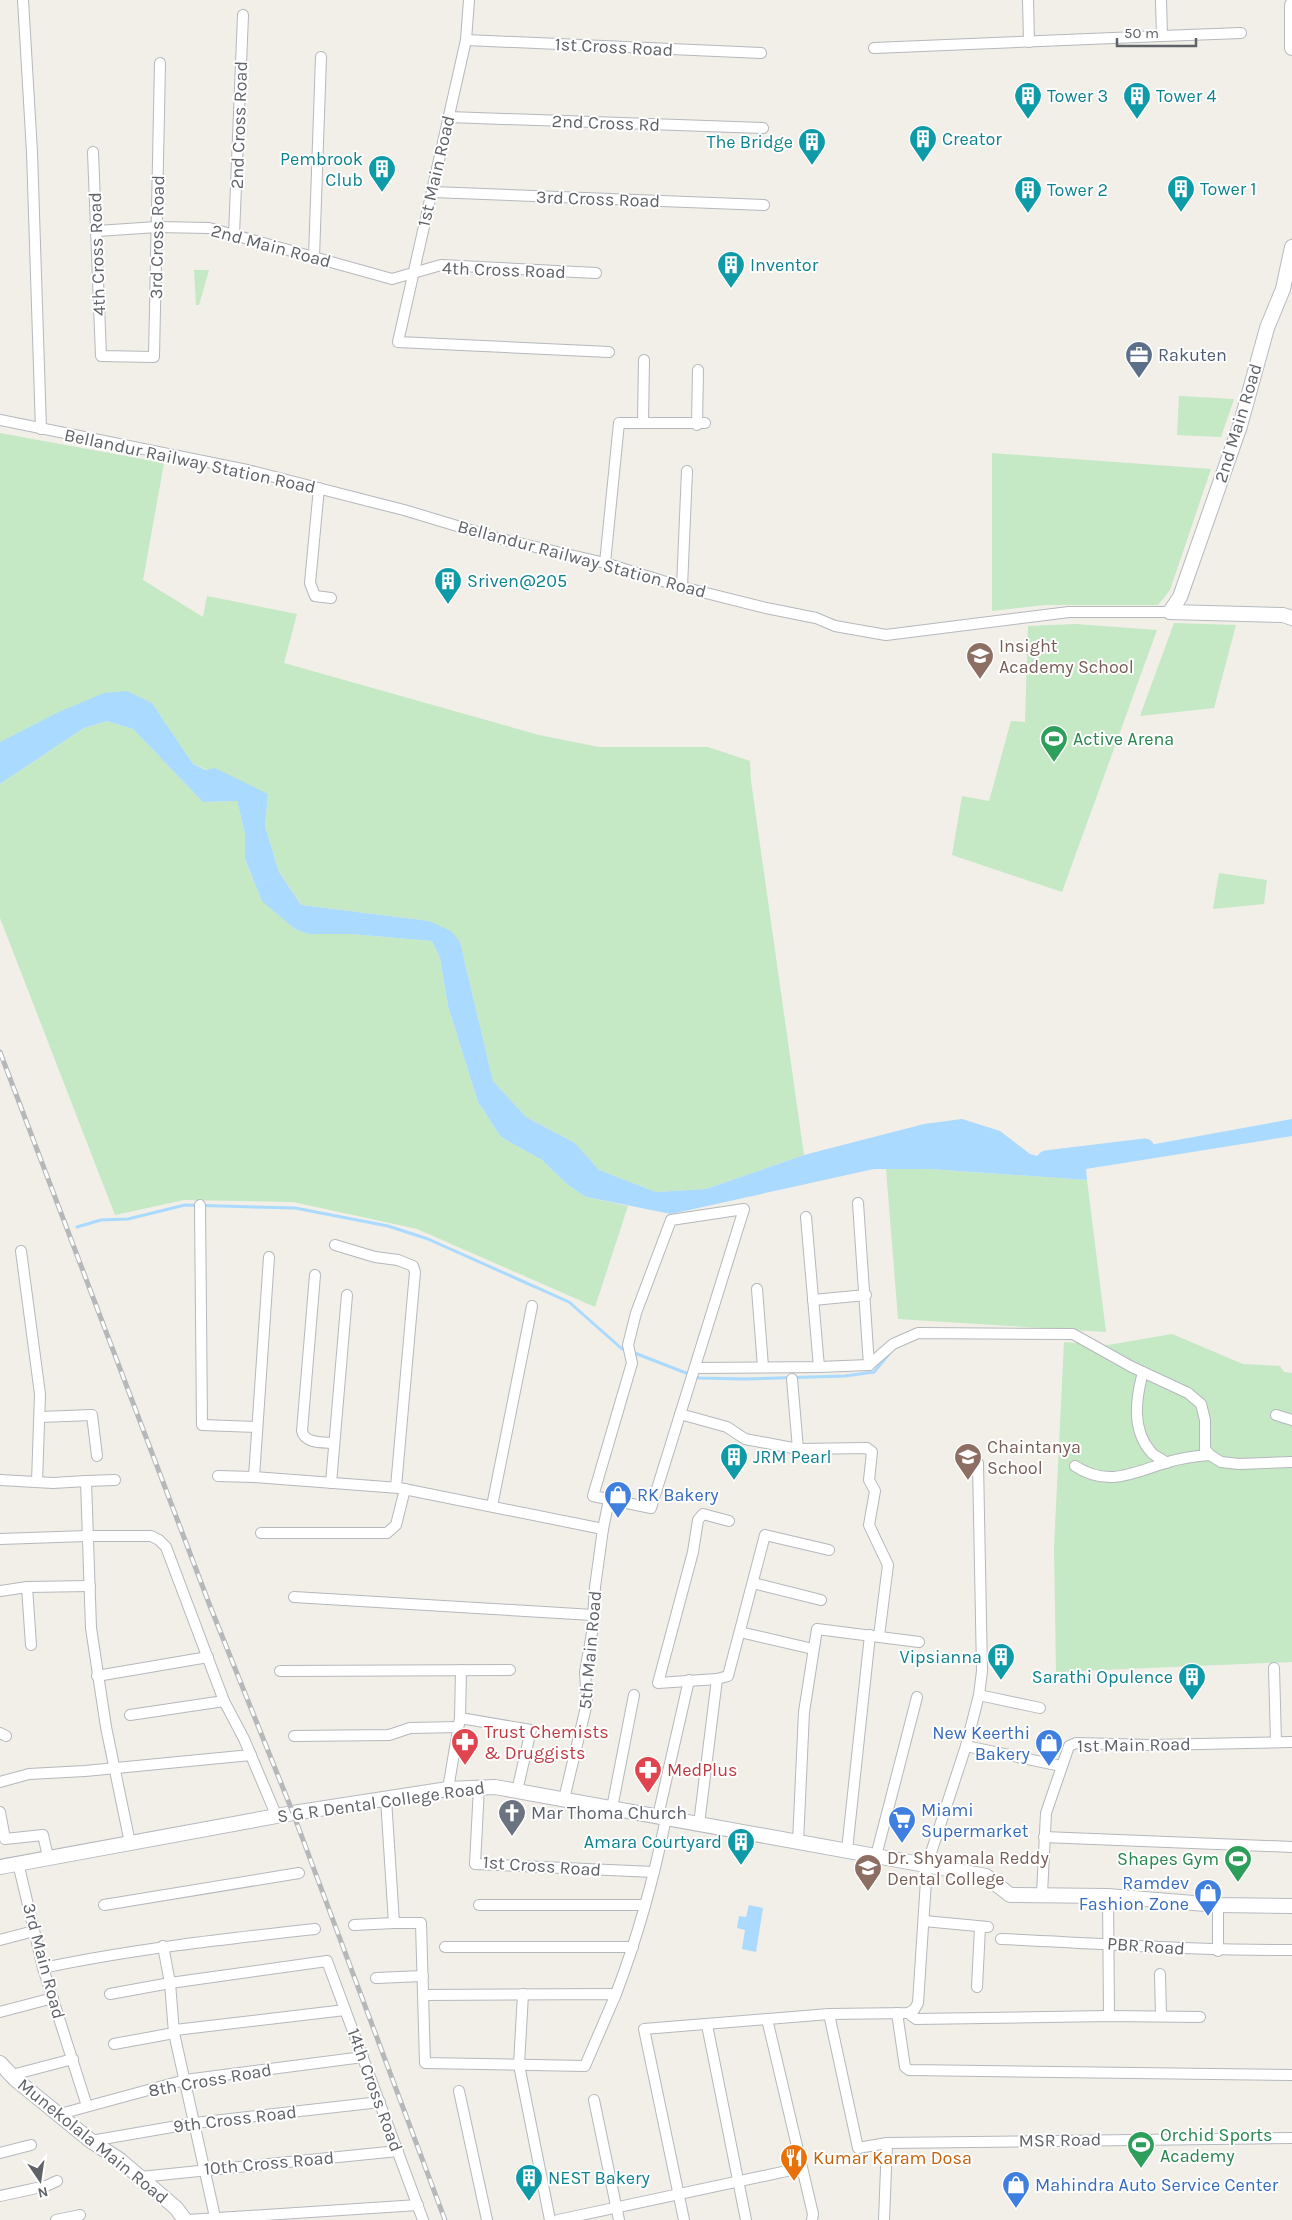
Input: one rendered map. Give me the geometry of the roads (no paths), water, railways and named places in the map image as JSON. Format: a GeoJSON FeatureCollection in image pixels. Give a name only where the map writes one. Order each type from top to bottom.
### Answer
{"type":"FeatureCollection","features":[{"type":"Feature","properties":{"kind":"street"},"geometry":{"type":"LineString","coordinates":[[23,0],[32,152],[40,429]]}},
{"type":"Feature","properties":{"kind":"street","name":"1st Main Road"},"geometry":{"type":"LineString","coordinates":[[469,0],[466,40],[398,342],[609,352]]}},
{"type":"Feature","properties":{"kind":"street"},"geometry":{"type":"LineString","coordinates":[[1028,0],[1029,42]]}},
{"type":"Feature","properties":{"kind":"street"},"geometry":{"type":"LineString","coordinates":[[1161,0],[1162,36]]}},
{"type":"Feature","properties":{"kind":"street"},"geometry":{"type":"LineString","coordinates":[[1292,5],[1292,48]]}},
{"type":"Feature","properties":{"kind":"street","name":"2nd Cross Road"},"geometry":{"type":"LineString","coordinates":[[234,235],[243,15]]}},
{"type":"Feature","properties":{"kind":"street"},"geometry":{"type":"LineString","coordinates":[[874,48],[1241,33]]}},
{"type":"Feature","properties":{"kind":"street","name":"1st Cross Road"},"geometry":{"type":"LineString","coordinates":[[466,40],[761,53]]}},
{"type":"Feature","properties":{"kind":"street"},"geometry":{"type":"LineString","coordinates":[[314,257],[321,57]]}},
{"type":"Feature","properties":{"kind":"street","name":"3rd Cross Road"},"geometry":{"type":"LineString","coordinates":[[101,356],[154,357],[160,63]]}},
{"type":"Feature","properties":{"kind":"street","name":"2nd Cross Rd"},"geometry":{"type":"LineString","coordinates":[[449,117],[763,128]]}},
{"type":"Feature","properties":{"kind":"street","name":"4th Cross Road"},"geometry":{"type":"LineString","coordinates":[[93,152],[101,356]]}},
{"type":"Feature","properties":{"kind":"street","name":"3rd Cross Road"},"geometry":{"type":"LineString","coordinates":[[432,192],[764,205]]}},
{"type":"Feature","properties":{"kind":"street","name":"2nd Main Road"},"geometry":{"type":"LineString","coordinates":[[97,231],[157,226],[209,228],[392,279],[413,274]]}},
{"type":"Feature","properties":{"kind":"street","name":"2nd Main Road"},"geometry":{"type":"LineString","coordinates":[[1170,612],[1180,597],[1240,426],[1267,328],[1283,289],[1292,247]]}},
{"type":"Feature","properties":{"kind":"street","name":"4th Cross Road"},"geometry":{"type":"LineString","coordinates":[[413,274],[441,266],[596,273]]}},
{"type":"Feature","properties":{"kind":"street"},"geometry":{"type":"LineString","coordinates":[[643,422],[644,360]]}},
{"type":"Feature","properties":{"kind":"street"},"geometry":{"type":"LineString","coordinates":[[605,563],[619,423],[701,424],[698,370]]}},
{"type":"Feature","properties":{"kind":"street","name":"Bellandur Railway Station Road"},"geometry":{"type":"LineString","coordinates":[[0,420],[194,458],[319,488],[404,510],[497,538],[605,563],[766,608],[816,618],[835,626],[886,634],[1060,613],[1170,612]]}},
{"type":"Feature","properties":{"kind":"street"},"geometry":{"type":"LineString","coordinates":[[682,586],[687,471]]}},
{"type":"Feature","properties":{"kind":"street"},"geometry":{"type":"LineString","coordinates":[[319,488],[310,583],[315,596],[331,598]]}},
{"type":"Feature","properties":{"kind":"street"},"geometry":{"type":"LineString","coordinates":[[1170,612],[1282,615],[1292,618]]}},
{"type":"Feature","properties":{"kind":"street"},"geometry":{"type":"LineString","coordinates":[[858,1203],[866,1295],[869,1365]]}},
{"type":"Feature","properties":{"kind":"street"},"geometry":{"type":"LineString","coordinates":[[200,1205],[202,1426],[257,1427]]}},
{"type":"Feature","properties":{"kind":"street"},"geometry":{"type":"LineString","coordinates":[[744,1209],[652,1508],[609,1500],[593,1496],[632,1363],[628,1345],[636,1313],[671,1220],[744,1209]]}},
{"type":"Feature","properties":{"kind":"street"},"geometry":{"type":"LineString","coordinates":[[806,1217],[819,1367]]}},
{"type":"Feature","properties":{"kind":"street"},"geometry":{"type":"LineString","coordinates":[[261,1533],[387,1533],[396,1525],[415,1272],[413,1266],[398,1260],[376,1257],[335,1245]]}},
{"type":"Feature","properties":{"kind":"street"},"geometry":{"type":"LineString","coordinates":[[21,1251],[40,1394],[37,1482]]}},
{"type":"Feature","properties":{"kind":"street"},"geometry":{"type":"LineString","coordinates":[[254,1477],[269,1257]]}},
{"type":"Feature","properties":{"kind":"street"},"geometry":{"type":"LineString","coordinates":[[315,1275],[302,1431],[303,1436],[308,1440],[334,1443]]}},
{"type":"Feature","properties":{"kind":"street"},"geometry":{"type":"LineString","coordinates":[[757,1289],[763,1367]]}},
{"type":"Feature","properties":{"kind":"street"},"geometry":{"type":"LineString","coordinates":[[331,1483],[347,1295]]}},
{"type":"Feature","properties":{"kind":"street"},"geometry":{"type":"LineString","coordinates":[[813,1300],[866,1295]]}},
{"type":"Feature","properties":{"kind":"street"},"geometry":{"type":"LineString","coordinates":[[492,1506],[532,1306]]}},
{"type":"Feature","properties":{"kind":"street"},"geometry":{"type":"LineString","coordinates":[[693,1373],[763,1367],[869,1365],[893,1344],[918,1333],[1038,1332],[1073,1334],[1143,1372],[1188,1393],[1201,1404],[1205,1420],[1206,1449],[1210,1456]]}},
{"type":"Feature","properties":{"kind":"street"},"geometry":{"type":"LineString","coordinates":[[1143,1372],[1135,1412],[1142,1435],[1151,1452],[1167,1463]]}},
{"type":"Feature","properties":{"kind":"street"},"geometry":{"type":"LineString","coordinates":[[792,1379],[798,1449]]}},
{"type":"Feature","properties":{"kind":"street"},"geometry":{"type":"LineString","coordinates":[[680,1414],[727,1426],[745,1439],[798,1449],[867,1448],[872,1452],[869,1480],[875,1491],[869,1525],[888,1565],[875,1635],[865,1666],[860,1741],[847,1850]]}},
{"type":"Feature","properties":{"kind":"street"},"geometry":{"type":"LineString","coordinates":[[40,1417],[92,1415],[97,1456]]}},
{"type":"Feature","properties":{"kind":"street"},"geometry":{"type":"LineString","coordinates":[[1276,1416],[1292,1420]]}},
{"type":"Feature","properties":{"kind":"street"},"geometry":{"type":"LineString","coordinates":[[1075,1466],[1082,1471],[1110,1478],[1131,1476],[1192,1456],[1210,1456],[1221,1462],[1239,1464],[1292,1462]]}},
{"type":"Feature","properties":{"kind":"street"},"geometry":{"type":"LineString","coordinates":[[684,2220],[643,2030],[829,2014],[908,2013],[914,2010],[918,2003],[927,1865],[966,1746],[979,1695],[982,1671],[978,1463]]}},
{"type":"Feature","properties":{"kind":"street"},"geometry":{"type":"LineString","coordinates":[[218,1476],[400,1488],[603,1529]]}},
{"type":"Feature","properties":{"kind":"street"},"geometry":{"type":"LineString","coordinates":[[0,1480],[37,1482],[115,1480]]}},
{"type":"Feature","properties":{"kind":"street"},"geometry":{"type":"LineString","coordinates":[[86,1481],[91,1628],[98,1676],[130,1843]]}},
{"type":"Feature","properties":{"kind":"street","name":"5th Main Road"},"geometry":{"type":"LineString","coordinates":[[564,1799],[587,1702],[585,1672],[603,1529],[609,1500]]}},
{"type":"Feature","properties":{"kind":"street"},"geometry":{"type":"LineString","coordinates":[[729,1521],[703,1514],[698,1520],[694,1552],[658,1683],[717,1680],[728,1676],[765,1535],[829,1550]]}},
{"type":"Feature","properties":{"kind":"street"},"geometry":{"type":"LineString","coordinates":[[0,1539],[151,1536],[159,1540],[166,1547],[224,1701],[251,1755],[277,1816]]}},
{"type":"Feature","properties":{"kind":"street"},"geometry":{"type":"LineString","coordinates":[[753,1583],[821,1600]]}},
{"type":"Feature","properties":{"kind":"street"},"geometry":{"type":"LineString","coordinates":[[0,1591],[27,1587],[90,1586]]}},
{"type":"Feature","properties":{"kind":"street"},"geometry":{"type":"LineString","coordinates":[[27,1587],[31,1645]]}},
{"type":"Feature","properties":{"kind":"street"},"geometry":{"type":"LineString","coordinates":[[294,1597],[593,1615]]}},
{"type":"Feature","properties":{"kind":"street"},"geometry":{"type":"LineString","coordinates":[[798,1842],[804,1712],[817,1629],[919,1642]]}},
{"type":"Feature","properties":{"kind":"street"},"geometry":{"type":"LineString","coordinates":[[740,1632],[813,1649]]}},
{"type":"Feature","properties":{"kind":"street"},"geometry":{"type":"LineString","coordinates":[[98,1676],[208,1658]]}},
{"type":"Feature","properties":{"kind":"street"},"geometry":{"type":"LineString","coordinates":[[1274,1668],[1276,1742]]}},
{"type":"Feature","properties":{"kind":"street"},"geometry":{"type":"LineString","coordinates":[[448,1789],[459,1722],[461,1670]]}},
{"type":"Feature","properties":{"kind":"street"},"geometry":{"type":"LineString","coordinates":[[280,1671],[510,1670]]}},
{"type":"Feature","properties":{"kind":"street"},"geometry":{"type":"LineString","coordinates":[[354,1925],[421,1923],[425,2063],[585,2066],[616,1994],[633,1947],[654,1872],[662,1817],[689,1680]]}},
{"type":"Feature","properties":{"kind":"street"},"geometry":{"type":"LineString","coordinates":[[699,1824],[717,1680]]}},
{"type":"Feature","properties":{"kind":"street"},"geometry":{"type":"LineString","coordinates":[[612,1808],[634,1695]]}},
{"type":"Feature","properties":{"kind":"street"},"geometry":{"type":"LineString","coordinates":[[979,1695],[1040,1708]]}},
{"type":"Feature","properties":{"kind":"street"},"geometry":{"type":"LineString","coordinates":[[876,1856],[917,1697]]}},
{"type":"Feature","properties":{"kind":"street"},"geometry":{"type":"LineString","coordinates":[[130,1714],[224,1701]]}},
{"type":"Feature","properties":{"kind":"street"},"geometry":{"type":"LineString","coordinates":[[294,1736],[389,1735],[410,1728],[459,1722],[531,1730],[517,1791]]}},
{"type":"Feature","properties":{"kind":"street","name":"1st Main Road"},"geometry":{"type":"LineString","coordinates":[[1042,1894],[1046,1813],[1069,1746],[1076,1743],[1151,1746],[1292,1742]]}},
{"type":"Feature","properties":{"kind":"street"},"geometry":{"type":"LineString","coordinates":[[966,1746],[1061,1766]]}},
{"type":"Feature","properties":{"kind":"street"},"geometry":{"type":"LineString","coordinates":[[0,1782],[29,1774],[85,1771],[251,1755]]}},
{"type":"Feature","properties":{"kind":"street","name":"1st Cross Road"},"geometry":{"type":"LineString","coordinates":[[479,1787],[475,1864],[654,1872]]}},
{"type":"Feature","properties":{"kind":"street","name":"S G R Dental College Road"},"geometry":{"type":"LineString","coordinates":[[0,1867],[277,1816],[448,1789],[495,1787],[986,1876],[1010,1895],[1108,1896],[1218,1905],[1292,1906]]}},
{"type":"Feature","properties":{"kind":"street"},"geometry":{"type":"LineString","coordinates":[[386,1799],[394,1923]]}},
{"type":"Feature","properties":{"kind":"street"},"geometry":{"type":"LineString","coordinates":[[0,1812],[5,1840],[43,1835],[48,1857]]}},
{"type":"Feature","properties":{"kind":"street"},"geometry":{"type":"LineString","coordinates":[[1044,1837],[1292,1847]]}},
{"type":"Feature","properties":{"kind":"street","name":"3rd Main Road"},"geometry":{"type":"LineString","coordinates":[[18,1863],[43,1968],[87,2106]]}},
{"type":"Feature","properties":{"kind":"street"},"geometry":{"type":"LineString","coordinates":[[104,1905],[299,1874]]}},
{"type":"Feature","properties":{"kind":"street"},"geometry":{"type":"LineString","coordinates":[[1108,1896],[1109,2016]]}},
{"type":"Feature","properties":{"kind":"street"},"geometry":{"type":"LineString","coordinates":[[478,1905],[645,1905]]}},
{"type":"Feature","properties":{"kind":"street"},"geometry":{"type":"LineString","coordinates":[[1218,1905],[1218,1951]]}},
{"type":"Feature","properties":{"kind":"street"},"geometry":{"type":"LineString","coordinates":[[924,1921],[984,1927],[977,1987]]}},
{"type":"Feature","properties":{"kind":"street"},"geometry":{"type":"LineString","coordinates":[[43,1968],[100,1956],[163,1946],[315,1928]]}},
{"type":"Feature","properties":{"kind":"street"},"geometry":{"type":"LineString","coordinates":[[0,1940],[34,1931]]}},
{"type":"Feature","properties":{"kind":"street","name":"PBR Road"},"geometry":{"type":"LineString","coordinates":[[1001,1939],[1108,1943],[1218,1951],[1292,1950]]}},
{"type":"Feature","properties":{"kind":"street"},"geometry":{"type":"LineString","coordinates":[[163,1946],[170,1983],[175,2031],[215,2217]]}},
{"type":"Feature","properties":{"kind":"street"},"geometry":{"type":"LineString","coordinates":[[445,1948],[633,1947]]}},
{"type":"Feature","properties":{"kind":"street","name":"14th Cross Road"},"geometry":{"type":"LineString","coordinates":[[170,1983],[327,1961],[424,2220]]}},
{"type":"Feature","properties":{"kind":"street"},"geometry":{"type":"LineString","coordinates":[[1160,1974],[1161,2016]]}},
{"type":"Feature","properties":{"kind":"street"},"geometry":{"type":"LineString","coordinates":[[376,1978],[423,1976]]}},
{"type":"Feature","properties":{"kind":"street"},"geometry":{"type":"LineString","coordinates":[[110,1994],[170,1983]]}},
{"type":"Feature","properties":{"kind":"street"},"geometry":{"type":"LineString","coordinates":[[523,1994],[519,2064],[550,2220]]}},
{"type":"Feature","properties":{"kind":"street"},"geometry":{"type":"LineString","coordinates":[[423,1995],[616,1994]]}},
{"type":"Feature","properties":{"kind":"street"},"geometry":{"type":"LineString","coordinates":[[0,2012],[53,1998]]}},
{"type":"Feature","properties":{"kind":"street"},"geometry":{"type":"LineString","coordinates":[[114,2044],[175,2031],[345,2010]]}},
{"type":"Feature","properties":{"kind":"street"},"geometry":{"type":"LineString","coordinates":[[897,2013],[905,2067],[909,2070],[1292,2075]]}},
{"type":"Feature","properties":{"kind":"street"},"geometry":{"type":"LineString","coordinates":[[908,2013],[916,2019],[1109,2016],[1200,2017]]}},
{"type":"Feature","properties":{"kind":"street","name":"MSR Road"},"geometry":{"type":"LineString","coordinates":[[829,2014],[858,2148],[887,2143],[1292,2138]]}},
{"type":"Feature","properties":{"kind":"street"},"geometry":{"type":"LineString","coordinates":[[767,2019],[813,2214],[812,2220]]}},
{"type":"Feature","properties":{"kind":"street"},"geometry":{"type":"LineString","coordinates":[[707,2024],[746,2220]]}},
{"type":"Feature","properties":{"kind":"street","name":"8th Cross Road"},"geometry":{"type":"LineString","coordinates":[[60,2114],[185,2080],[363,2057]]}},
{"type":"Feature","properties":{"kind":"street"},"geometry":{"type":"LineString","coordinates":[[5,2071],[72,2059]]}},
{"type":"Feature","properties":{"kind":"street","name":"Munekolala Main Road"},"geometry":{"type":"LineString","coordinates":[[5,2071],[91,2141],[120,2160],[176,2208],[186,2220]]}},
{"type":"Feature","properties":{"kind":"street"},"geometry":{"type":"LineString","coordinates":[[459,2091],[487,2220]]}},
{"type":"Feature","properties":{"kind":"street"},"geometry":{"type":"LineString","coordinates":[[594,2100],[619,2220]]}},
{"type":"Feature","properties":{"kind":"street","name":"9th Cross Road"},"geometry":{"type":"LineString","coordinates":[[91,2141],[195,2123],[380,2102]]}},
{"type":"Feature","properties":{"kind":"street"},"geometry":{"type":"LineString","coordinates":[[884,2220],[887,2143]]}},
{"type":"Feature","properties":{"kind":"street"},"geometry":{"type":"LineString","coordinates":[[0,2153],[32,2146]]}},
{"type":"Feature","properties":{"kind":"street","name":"10th Cross Road"},"geometry":{"type":"LineString","coordinates":[[140,2177],[398,2151]]}},
{"type":"Feature","properties":{"kind":"street"},"geometry":{"type":"LineString","coordinates":[[558,2220],[801,2168]]}},
{"type":"Feature","properties":{"kind":"street"},"geometry":{"type":"LineString","coordinates":[[0,2196],[58,2182]]}},
{"type":"Feature","properties":{"kind":"street"},"geometry":{"type":"LineString","coordinates":[[186,2220],[418,2204]]}},
{"type":"Feature","properties":{"kind":"street"},"geometry":{"type":"LineString","coordinates":[[56,2220],[80,2215]]}},
{"type":"Feature","properties":{"kind":"water"},"geometry":{"type":"Polygon","coordinates":[[[127,691],[152,703],[193,764],[206,770],[215,768],[268,794],[265,826],[279,872],[301,905],[429,921],[451,931],[460,942],[493,1081],[526,1117],[575,1143],[599,1170],[656,1192],[706,1189],[804,1155],[924,1124],[962,1119],[1000,1131],[1030,1154],[1049,1159],[1100,1154],[1292,1119],[1292,1136],[1086,1169],[1087,1180],[930,1169],[874,1169],[671,1214],[586,1197],[568,1185],[542,1160],[501,1137],[478,1102],[448,1006],[440,958],[432,941],[350,934],[308,934],[295,929],[262,901],[245,859],[245,833],[237,801],[203,802],[133,729],[107,721],[84,728],[0,784],[0,742],[61,711],[104,693],[127,691]]]}},
{"type":"Feature","properties":{"kind":"water"},"geometry":{"type":"Polygon","coordinates":[[[749,1905],[763,1908],[756,1952],[742,1949],[745,1930],[737,1928],[739,1916],[746,1917],[749,1905]]]}},
{"type":"Feature","properties":{"kind":"waterway"},"geometry":{"type":"LineString","coordinates":[[1046,1160],[1145,1148]]}},
{"type":"Feature","properties":{"kind":"waterway"},"geometry":{"type":"LineString","coordinates":[[77,1227],[101,1220],[128,1219],[185,1205],[295,1208],[388,1226],[428,1239],[569,1302],[621,1348],[626,1350]]}},
{"type":"Feature","properties":{"kind":"waterway"},"geometry":{"type":"LineString","coordinates":[[632,1352],[699,1378],[744,1379],[845,1376],[874,1372],[889,1354]]}},
{"type":"Feature","properties":{"kind":"railway"},"geometry":{"type":"LineString","coordinates":[[0,1052],[210,1606],[293,1813],[445,2220]]}},
{"type":"Feature","properties":{"kind":"place","name":"Tower 3"},"geometry":{"type":"Point","coordinates":[1028,120]}},
{"type":"Feature","properties":{"kind":"place","name":"Tower 4"},"geometry":{"type":"Point","coordinates":[1137,120]}},
{"type":"Feature","properties":{"kind":"place","name":"Creator"},"geometry":{"type":"Point","coordinates":[923,163]}},
{"type":"Feature","properties":{"kind":"place","name":"The Bridge"},"geometry":{"type":"Point","coordinates":[812,166]}},
{"type":"Feature","properties":{"kind":"place","name":"Pembrook Club"},"geometry":{"type":"Point","coordinates":[382,193]}},
{"type":"Feature","properties":{"kind":"place","name":"Tower 1"},"geometry":{"type":"Point","coordinates":[1181,213]}},
{"type":"Feature","properties":{"kind":"place","name":"Tower 2"},"geometry":{"type":"Point","coordinates":[1028,214]}},
{"type":"Feature","properties":{"kind":"place","name":"Inventor"},"geometry":{"type":"Point","coordinates":[731,289]}},
{"type":"Feature","properties":{"kind":"place","name":"Rakuten"},"geometry":{"type":"Point","coordinates":[1139,379]}},
{"type":"Feature","properties":{"kind":"place","name":"Sriven@205"},"geometry":{"type":"Point","coordinates":[448,605]}},
{"type":"Feature","properties":{"kind":"place","name":"Insight Academy School"},"geometry":{"type":"Point","coordinates":[980,680]}},
{"type":"Feature","properties":{"kind":"place","name":"Active Arena"},"geometry":{"type":"Point","coordinates":[1054,763]}},
{"type":"Feature","properties":{"kind":"place","name":"JRM Pearl"},"geometry":{"type":"Point","coordinates":[734,1481]}},
{"type":"Feature","properties":{"kind":"place","name":"Chaintanya School"},"geometry":{"type":"Point","coordinates":[968,1481]}},
{"type":"Feature","properties":{"kind":"place","name":"RK Bakery"},"geometry":{"type":"Point","coordinates":[618,1519]}},
{"type":"Feature","properties":{"kind":"place","name":"Vipsianna"},"geometry":{"type":"Point","coordinates":[1001,1681]}},
{"type":"Feature","properties":{"kind":"place","name":"Sarathi Opulence"},"geometry":{"type":"Point","coordinates":[1192,1701]}},
{"type":"Feature","properties":{"kind":"place","name":"Trust Chemists & Druggists"},"geometry":{"type":"Point","coordinates":[465,1766]}},
{"type":"Feature","properties":{"kind":"place","name":"New Keerthi Bakery"},"geometry":{"type":"Point","coordinates":[1049,1767]}},
{"type":"Feature","properties":{"kind":"place","name":"MedPlus"},"geometry":{"type":"Point","coordinates":[648,1794]}},
{"type":"Feature","properties":{"kind":"place","name":"Mar Thoma Church"},"geometry":{"type":"Point","coordinates":[512,1837]}},
{"type":"Feature","properties":{"kind":"place","name":"Miami Supermarket"},"geometry":{"type":"Point","coordinates":[902,1844]}},
{"type":"Feature","properties":{"kind":"place","name":"Amara Courtyard"},"geometry":{"type":"Point","coordinates":[741,1866]}},
{"type":"Feature","properties":{"kind":"place","name":"Shapes Gym"},"geometry":{"type":"Point","coordinates":[1238,1883]}},
{"type":"Feature","properties":{"kind":"place","name":"Dr. Shyamala Reddy Dental College"},"geometry":{"type":"Point","coordinates":[868,1892]}},
{"type":"Feature","properties":{"kind":"place","name":"Ramdev Fashion Zone"},"geometry":{"type":"Point","coordinates":[1208,1917]}},
{"type":"Feature","properties":{"kind":"place","name":"Orchid Sports Academy"},"geometry":{"type":"Point","coordinates":[1141,2169]}},
{"type":"Feature","properties":{"kind":"place","name":"Kumar Karam Dosa"},"geometry":{"type":"Point","coordinates":[794,2182]}},
{"type":"Feature","properties":{"kind":"place","name":"NEST Bakery"},"geometry":{"type":"Point","coordinates":[529,2202]}},
{"type":"Feature","properties":{"kind":"place","name":"Mahindra Auto Service Center"},"geometry":{"type":"Point","coordinates":[1016,2209]}}]}
